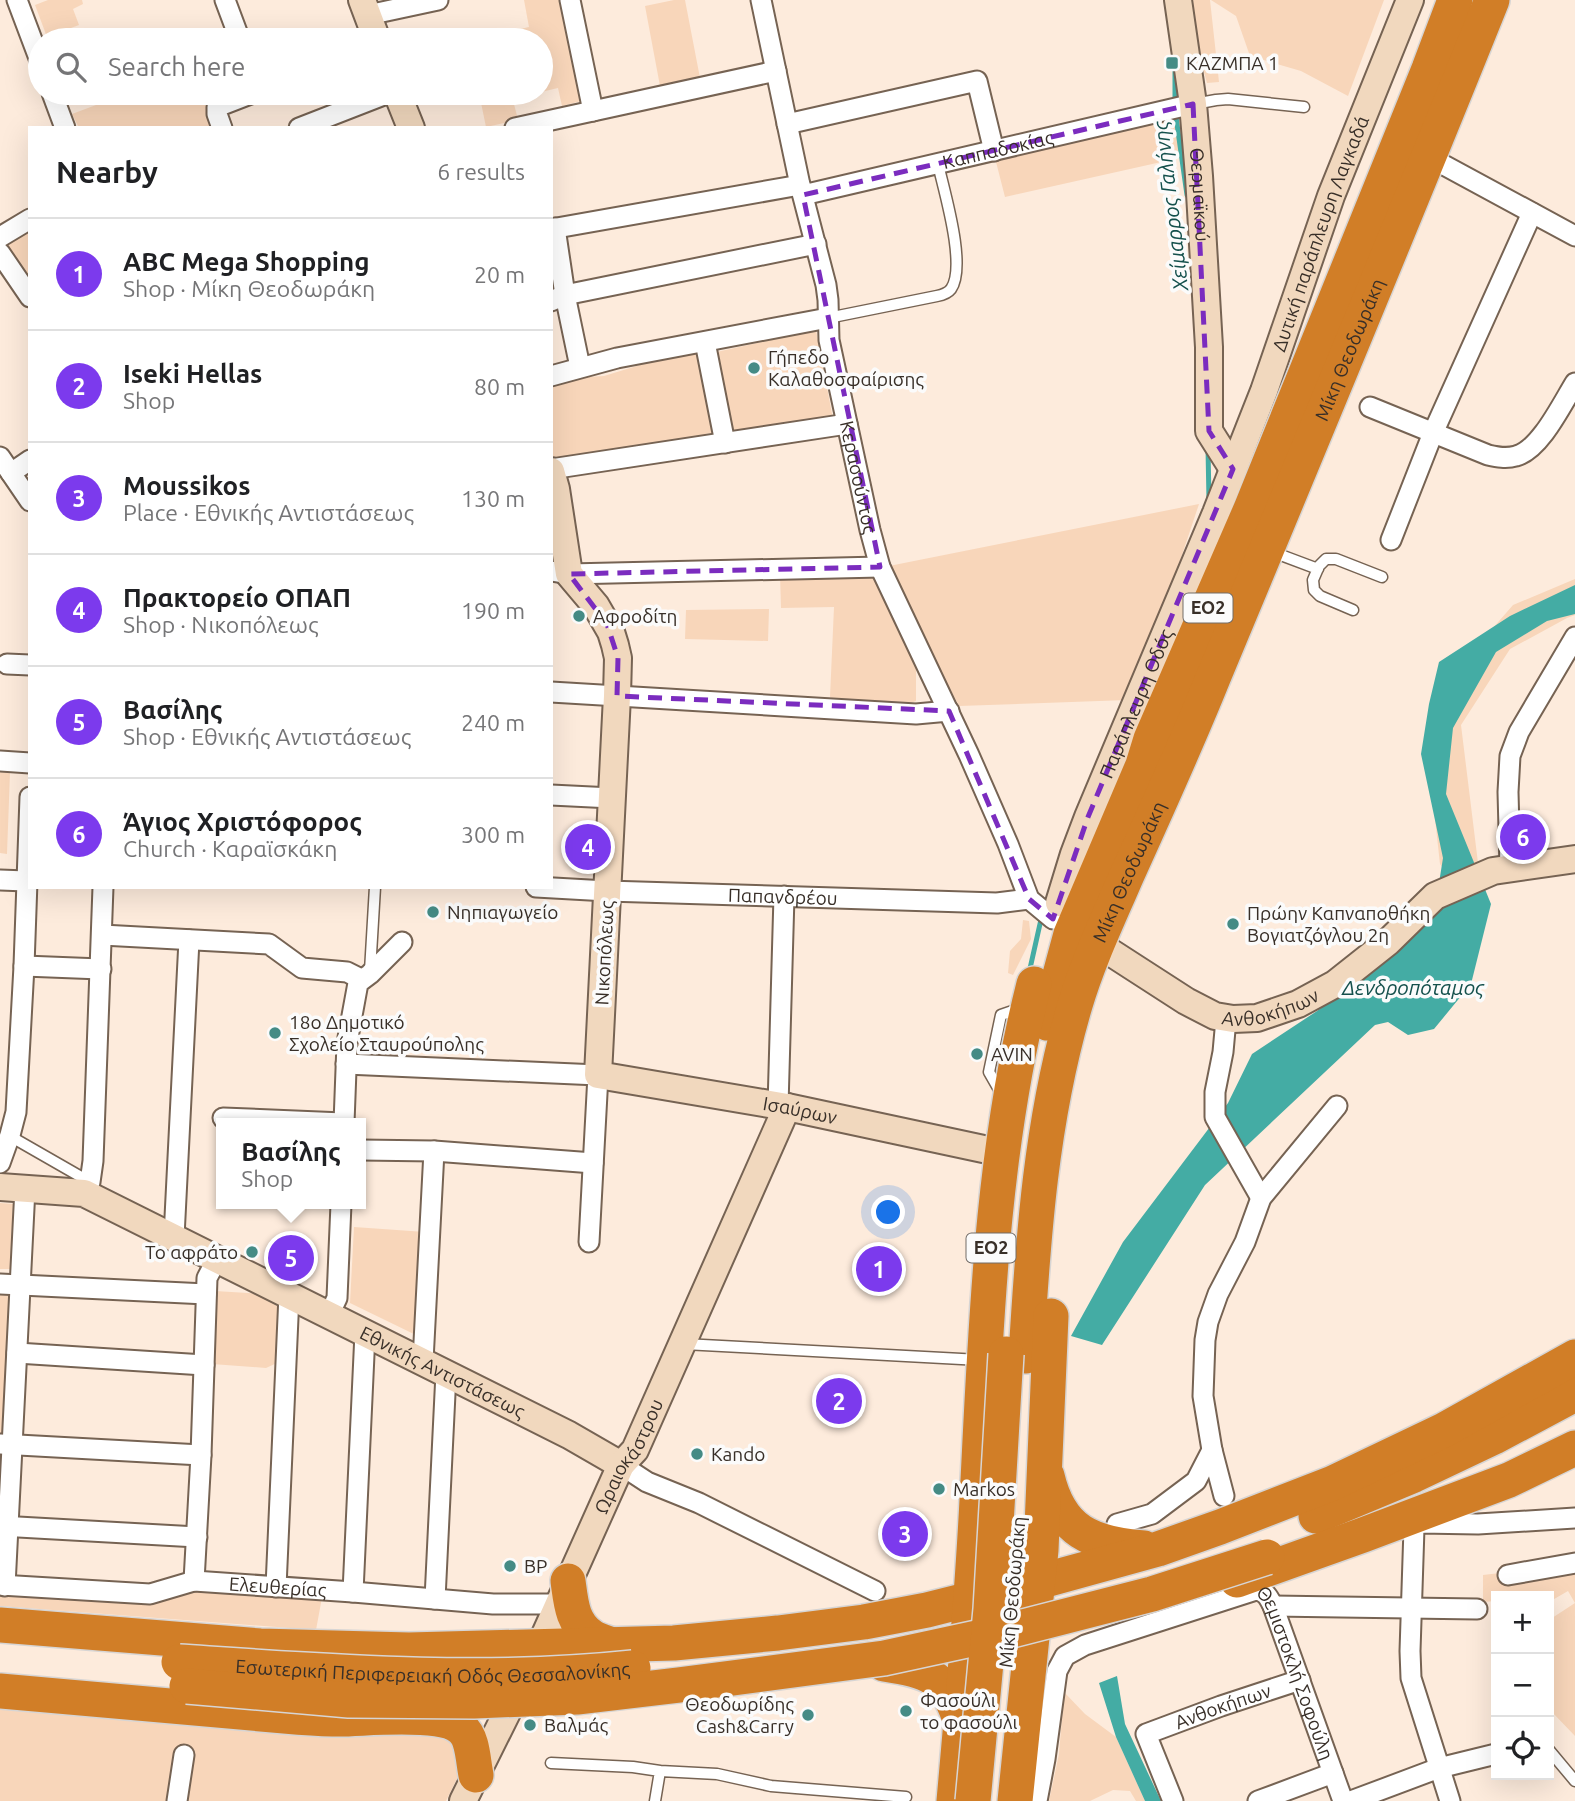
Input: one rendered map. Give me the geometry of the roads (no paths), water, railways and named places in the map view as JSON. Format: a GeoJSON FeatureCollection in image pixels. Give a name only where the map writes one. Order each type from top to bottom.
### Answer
{"type":"FeatureCollection","features":[{"type":"Feature","properties":{"kind":"highway","name":"Μίκη Θεοδωράκη"},"geometry":{"type":"LineString","coordinates":[[974,1801],[991,1609],[1012,1263],[1020,1178],[1045,1029],[1071,934],[1251,509],[1455,0]]}},
{"type":"Feature","properties":{"kind":"highway","name":"Μίκη Θεοδωράκη"},"geometry":{"type":"LineString","coordinates":[[994,1801],[1013,1594],[1005,1357],[1035,1218],[1054,1090],[1077,997],[1267,549],[1492,0]]}},
{"type":"Feature","properties":{"kind":"highway","name":"ΕΟ2"},"geometry":{"type":"LineString","coordinates":[[954,1801],[972,1599],[1005,1357],[989,1264],[1014,1068],[1047,907],[1081,863],[1125,772],[1151,740]]}},
{"type":"Feature","properties":{"kind":"highway","name":"ΕΟ2"},"geometry":{"type":"LineString","coordinates":[[1015,1801],[1038,1582],[1052,1295],[1062,1184],[1084,1049],[1122,888]]}},
{"type":"Feature","properties":{"kind":"highway"},"geometry":{"type":"LineString","coordinates":[[1444,1430],[1524,1366],[1575,1336]]}},
{"type":"Feature","properties":{"kind":"highway"},"geometry":{"type":"LineString","coordinates":[[0,1625],[285,1647],[409,1650],[714,1640],[816,1629],[972,1599],[1158,1549],[1220,1527],[1333,1483],[1444,1430],[1575,1357]]}},
{"type":"Feature","properties":{"kind":"highway","name":"Εσωτερική Περιφερειακή Οδός Θεσσαλονίκης"},"geometry":{"type":"LineString","coordinates":[[0,1671],[501,1676],[621,1670],[826,1648],[880,1639],[1111,1586],[1202,1558],[1312,1518],[1414,1475],[1575,1394]]}},
{"type":"Feature","properties":{"kind":"highway","name":"Εσωτερική Περιφερειακή Οδός Θεσσαλονίκης"},"geometry":{"type":"LineString","coordinates":[[0,1645],[349,1700],[474,1701],[577,1697],[884,1658],[1004,1632],[1152,1594],[1267,1557],[1412,1499],[1575,1422]]}},
{"type":"Feature","properties":{"kind":"highway"},"geometry":{"type":"LineString","coordinates":[[1045,1445],[1050,1489],[1070,1523],[1082,1534],[1098,1541],[1158,1549]]}},
{"type":"Feature","properties":{"kind":"highway"},"geometry":{"type":"LineString","coordinates":[[411,1718],[687,1694],[884,1664],[1078,1625],[1185,1597],[1363,1535],[1508,1480],[1575,1448]]}},
{"type":"Feature","properties":{"kind":"highway"},"geometry":{"type":"LineString","coordinates":[[563,1593],[576,1620],[591,1637],[612,1645]]}},
{"type":"Feature","properties":{"kind":"highway"},"geometry":{"type":"LineString","coordinates":[[1024,1718],[1036,1669],[1045,1650],[1054,1639],[1078,1625]]}},
{"type":"Feature","properties":{"kind":"highway"},"geometry":{"type":"LineString","coordinates":[[884,1664],[916,1670],[935,1678],[949,1692],[961,1723]]}},
{"type":"Feature","properties":{"kind":"highway"},"geometry":{"type":"LineString","coordinates":[[0,1691],[282,1716],[336,1719],[436,1718],[455,1723],[465,1730],[470,1742],[470,1788]]}},
{"type":"Feature","properties":{"kind":"street"},"geometry":{"type":"LineString","coordinates":[[0,5],[8,0]]}},
{"type":"Feature","properties":{"kind":"street"},"geometry":{"type":"LineString","coordinates":[[17,0],[28,29]]}},
{"type":"Feature","properties":{"kind":"street"},"geometry":{"type":"LineString","coordinates":[[225,0],[236,28]]}},
{"type":"Feature","properties":{"kind":"street"},"geometry":{"type":"LineString","coordinates":[[373,28],[365,7],[438,0]]}},
{"type":"Feature","properties":{"kind":"street"},"geometry":{"type":"LineString","coordinates":[[570,0],[593,111]]}},
{"type":"Feature","properties":{"kind":"street","name":"Κερασούντος"},"geometry":{"type":"LineString","coordinates":[[761,0],[801,190],[827,294],[829,340],[880,567],[1000,824],[1047,907]]}},
{"type":"Feature","properties":{"kind":"street","name":"Θερμαϊκού"},"geometry":{"type":"LineString","coordinates":[[1178,0],[1193,104],[1209,348],[1209,432],[1233,468]]}},
{"type":"Feature","properties":{"kind":"street","name":"Δυτική παράπλευρη Λαγκαδά"},"geometry":{"type":"LineString","coordinates":[[1233,468],[1264,391],[1331,196],[1410,0]]}},
{"type":"Feature","properties":{"kind":"street"},"geometry":{"type":"LineString","coordinates":[[524,126],[776,71]]}},
{"type":"Feature","properties":{"kind":"street"},"geometry":{"type":"LineString","coordinates":[[787,124],[977,81],[994,151]]}},
{"type":"Feature","properties":{"kind":"street","name":"Καππαδοκίας"},"geometry":{"type":"LineString","coordinates":[[553,229],[801,190],[938,164],[1193,104]]}},
{"type":"Feature","properties":{"kind":"street"},"geometry":{"type":"LineString","coordinates":[[56,105],[64,126]]}},
{"type":"Feature","properties":{"kind":"street"},"geometry":{"type":"LineString","coordinates":[[221,126],[216,109],[222,105]]}},
{"type":"Feature","properties":{"kind":"street"},"geometry":{"type":"LineString","coordinates":[[304,126],[358,105]]}},
{"type":"Feature","properties":{"kind":"street"},"geometry":{"type":"LineString","coordinates":[[402,105],[410,126]]}},
{"type":"Feature","properties":{"kind":"street"},"geometry":{"type":"LineString","coordinates":[[1429,157],[1575,236]]}},
{"type":"Feature","properties":{"kind":"street"},"geometry":{"type":"LineString","coordinates":[[1391,540],[1433,433],[1532,213]]}},
{"type":"Feature","properties":{"kind":"street"},"geometry":{"type":"LineString","coordinates":[[0,237],[28,220]]}},
{"type":"Feature","properties":{"kind":"street"},"geometry":{"type":"LineString","coordinates":[[553,229],[558,298],[580,367]]}},
{"type":"Feature","properties":{"kind":"street"},"geometry":{"type":"LineString","coordinates":[[558,298],[816,244]]}},
{"type":"Feature","properties":{"kind":"street"},"geometry":{"type":"LineString","coordinates":[[0,253],[28,294]]}},
{"type":"Feature","properties":{"kind":"street"},"geometry":{"type":"LineString","coordinates":[[553,375],[580,367],[828,318]]}},
{"type":"Feature","properties":{"kind":"street"},"geometry":{"type":"LineString","coordinates":[[705,342],[725,443]]}},
{"type":"Feature","properties":{"kind":"street"},"geometry":{"type":"LineString","coordinates":[[1370,407],[1488,455],[1517,456],[1527,451],[1541,437],[1575,383]]}},
{"type":"Feature","properties":{"kind":"street"},"geometry":{"type":"LineString","coordinates":[[553,470],[847,424]]}},
{"type":"Feature","properties":{"kind":"street"},"geometry":{"type":"LineString","coordinates":[[28,460],[4,464],[28,498]]}},
{"type":"Feature","properties":{"kind":"street","name":"Παράπλευρη Οδός"},"geometry":{"type":"LineString","coordinates":[[1047,907],[1074,854],[1233,468]]}},
{"type":"Feature","properties":{"kind":"street"},"geometry":{"type":"LineString","coordinates":[[553,478],[556,489],[560,573],[880,567]]}},
{"type":"Feature","properties":{"kind":"street","name":"Νικοπόλεως"},"geometry":{"type":"LineString","coordinates":[[560,573],[596,606],[611,632],[618,657],[589,1242]]}},
{"type":"Feature","properties":{"kind":"street"},"geometry":{"type":"LineString","coordinates":[[1510,867],[1510,755],[1520,732],[1575,638]]}},
{"type":"Feature","properties":{"kind":"street"},"geometry":{"type":"LineString","coordinates":[[7,664],[28,665]]}},
{"type":"Feature","properties":{"kind":"street"},"geometry":{"type":"LineString","coordinates":[[553,692],[916,714],[949,712]]}},
{"type":"Feature","properties":{"kind":"street"},"geometry":{"type":"LineString","coordinates":[[0,761],[28,763]]}},
{"type":"Feature","properties":{"kind":"street"},"geometry":{"type":"LineString","coordinates":[[553,795],[612,798]]}},
{"type":"Feature","properties":{"kind":"street"},"geometry":{"type":"LineString","coordinates":[[0,1163],[5,1135],[16,1112],[28,839]]}},
{"type":"Feature","properties":{"kind":"street","name":"Ανθοκήπων"},"geometry":{"type":"LineString","coordinates":[[1107,950],[1186,1001],[1215,1016],[1240,1019],[1271,1014],[1320,993],[1348,975],[1412,920],[1435,896],[1483,874],[1510,867],[1575,859]]}},
{"type":"Feature","properties":{"kind":"street"},"geometry":{"type":"LineString","coordinates":[[0,880],[26,881]]}},
{"type":"Feature","properties":{"kind":"street","name":"Παπανδρέου"},"geometry":{"type":"LineString","coordinates":[[553,888],[1047,907]]}},
{"type":"Feature","properties":{"kind":"street"},"geometry":{"type":"LineString","coordinates":[[87,1187],[93,1148],[103,889]]}},
{"type":"Feature","properties":{"kind":"street","name":"Ωραιοκάστρου"},"geometry":{"type":"LineString","coordinates":[[470,1788],[539,1647],[621,1465],[635,1450],[783,1107],[784,896]]}},
{"type":"Feature","properties":{"kind":"street"},"geometry":{"type":"LineString","coordinates":[[102,935],[269,944],[300,967],[366,977]]}},
{"type":"Feature","properties":{"kind":"street"},"geometry":{"type":"LineString","coordinates":[[174,1237],[190,940]]}},
{"type":"Feature","properties":{"kind":"street"},"geometry":{"type":"LineString","coordinates":[[343,1118],[347,1043],[358,984],[402,942]]}},
{"type":"Feature","properties":{"kind":"street"},"geometry":{"type":"LineString","coordinates":[[24,966],[101,969]]}},
{"type":"Feature","properties":{"kind":"street"},"geometry":{"type":"LineString","coordinates":[[1226,1019],[1215,1092],[1215,1117],[1261,1198]]}},
{"type":"Feature","properties":{"kind":"street"},"geometry":{"type":"LineString","coordinates":[[346,1064],[598,1075]]}},
{"type":"Feature","properties":{"kind":"street","name":"Ισαύρων"},"geometry":{"type":"LineString","coordinates":[[598,1075],[783,1107],[1002,1153]]}},
{"type":"Feature","properties":{"kind":"street"},"geometry":{"type":"LineString","coordinates":[[1224,1496],[1212,1450],[1203,1396],[1208,1322],[1217,1294],[1245,1242],[1261,1198],[1337,1106]]}},
{"type":"Feature","properties":{"kind":"street"},"geometry":{"type":"LineString","coordinates":[[366,1150],[434,1151],[593,1163]]}},
{"type":"Feature","properties":{"kind":"street"},"geometry":{"type":"LineString","coordinates":[[434,1151],[435,1599]]}},
{"type":"Feature","properties":{"kind":"street"},"geometry":{"type":"LineString","coordinates":[[3,1586],[6,1444],[17,1353],[10,1284],[12,1187]]}},
{"type":"Feature","properties":{"kind":"street","name":"Εθνικής Αντιστάσεως"},"geometry":{"type":"LineString","coordinates":[[12,1187],[87,1187],[174,1237],[569,1434],[647,1482],[699,1503],[876,1591]]}},
{"type":"Feature","properties":{"kind":"street"},"geometry":{"type":"LineString","coordinates":[[329,1315],[337,1298],[341,1209]]}},
{"type":"Feature","properties":{"kind":"street"},"geometry":{"type":"LineString","coordinates":[[194,1581],[207,1278],[217,1259]]}},
{"type":"Feature","properties":{"kind":"street"},"geometry":{"type":"LineString","coordinates":[[10,1284],[206,1294]]}},
{"type":"Feature","properties":{"kind":"street"},"geometry":{"type":"LineString","coordinates":[[276,1587],[289,1295]]}},
{"type":"Feature","properties":{"kind":"street"},"geometry":{"type":"LineString","coordinates":[[353,1592],[365,1333]]}},
{"type":"Feature","properties":{"kind":"street"},"geometry":{"type":"LineString","coordinates":[[17,1353],[204,1365]]}},
{"type":"Feature","properties":{"kind":"street"},"geometry":{"type":"LineString","coordinates":[[6,1444],[201,1455]]}},
{"type":"Feature","properties":{"kind":"street"},"geometry":{"type":"LineString","coordinates":[[1118,1524],[1152,1514],[1196,1481],[1212,1450]]}},
{"type":"Feature","properties":{"kind":"street"},"geometry":{"type":"LineString","coordinates":[[1450,1801],[1411,1678],[1414,1528],[1420,1523],[1478,1524],[1575,1518]]}},
{"type":"Feature","properties":{"kind":"street"},"geometry":{"type":"LineString","coordinates":[[4,1526],[197,1537]]}},
{"type":"Feature","properties":{"kind":"street"},"geometry":{"type":"LineString","coordinates":[[1508,1576],[1575,1563]]}},
{"type":"Feature","properties":{"kind":"street","name":"Ελευθερίας"},"geometry":{"type":"LineString","coordinates":[[3,1586],[150,1594],[194,1581],[493,1604],[563,1593]]}},
{"type":"Feature","properties":{"kind":"street","name":"Θεμιστοκλή Σοφούλη"},"geometry":{"type":"LineString","coordinates":[[1037,1801],[1054,1684],[1062,1660],[1085,1645],[1253,1590],[1264,1592],[1273,1606],[1343,1801]]}},
{"type":"Feature","properties":{"kind":"street"},"geometry":{"type":"LineString","coordinates":[[1273,1606],[1477,1609]]}},
{"type":"Feature","properties":{"kind":"street","name":"Ανθοκήπων"},"geometry":{"type":"LineString","coordinates":[[1174,1801],[1146,1734],[1300,1680]]}},
{"type":"Feature","properties":{"kind":"street"},"geometry":{"type":"LineString","coordinates":[[177,1801],[184,1755]]}},
{"type":"Feature","properties":{"kind":"street"},"geometry":{"type":"LineString","coordinates":[[1351,1801],[1439,1768],[1491,1755]]}},
{"type":"Feature","properties":{"kind":"street"},"geometry":{"type":"LineString","coordinates":[[1258,1801],[1333,1773]]}},
{"type":"Feature","properties":{"kind":"lane"},"geometry":{"type":"LineString","coordinates":[[1193,104],[1228,99],[1304,107]]}},
{"type":"Feature","properties":{"kind":"lane"},"geometry":{"type":"LineString","coordinates":[[828,318],[937,296],[953,287],[957,246],[938,164]]}},
{"type":"Feature","properties":{"kind":"lane"},"geometry":{"type":"LineString","coordinates":[[1267,549],[1318,569]]}},
{"type":"Feature","properties":{"kind":"lane"},"geometry":{"type":"LineString","coordinates":[[1353,610],[1316,594],[1312,585],[1322,562],[1331,558],[1382,577]]}},
{"type":"Feature","properties":{"kind":"lane"},"geometry":{"type":"LineString","coordinates":[[366,977],[375,889]]}},
{"type":"Feature","properties":{"kind":"lane"},"geometry":{"type":"LineString","coordinates":[[5,1135],[87,1187]]}},
{"type":"Feature","properties":{"kind":"lane"},"geometry":{"type":"LineString","coordinates":[[683,1344],[1005,1357]]}},
{"type":"Feature","properties":{"kind":"lane"},"geometry":{"type":"LineString","coordinates":[[1554,1756],[1575,1781]]}},
{"type":"Feature","properties":{"kind":"lane"},"geometry":{"type":"LineString","coordinates":[[551,1763],[717,1774],[771,1786],[906,1797]]}},
{"type":"Feature","properties":{"kind":"lane"},"geometry":{"type":"LineString","coordinates":[[655,1801],[660,1771]]}},
{"type":"Feature","properties":{"kind":"water","name":"Δενδροπόταμος"},"geometry":{"type":"Polygon","coordinates":[[[1575,585],[1575,614],[1547,621],[1496,652],[1453,728],[1446,794],[1491,904],[1471,984],[1434,1029],[1408,1035],[1388,1022],[1375,1025],[1205,1185],[1102,1345],[1071,1336],[1123,1242],[1228,1103],[1252,1054],[1317,1011],[1371,969],[1435,908],[1443,858],[1421,754],[1439,662],[1510,616],[1575,585]]]}},
{"type":"Feature","properties":{"kind":"water"},"geometry":{"type":"Polygon","coordinates":[[[1117,1676],[1125,1724],[1161,1801],[1145,1801],[1116,1737],[1099,1683],[1117,1676]]]}},
{"type":"Feature","properties":{"kind":"waterway","name":"Χείμαρρος Γαλήνης"},"geometry":{"type":"LineString","coordinates":[[1175,65],[1175,110],[1187,195]]}},
{"type":"Feature","properties":{"kind":"waterway"},"geometry":{"type":"LineString","coordinates":[[1208,448],[1209,501]]}},
{"type":"Feature","properties":{"kind":"waterway"},"geometry":{"type":"LineString","coordinates":[[1029,973],[1042,915]]}},
{"type":"Feature","properties":{"kind":"place","name":"ΚΑΖΜΠΑ 1"},"geometry":{"type":"Point","coordinates":[1172,63]}},
{"type":"Feature","properties":{"kind":"place","name":"Γήπεδο Καλαθοσφαίρισης"},"geometry":{"type":"Point","coordinates":[754,368]}},
{"type":"Feature","properties":{"kind":"place","name":"Αφροδίτη"},"geometry":{"type":"Point","coordinates":[579,616]}},
{"type":"Feature","properties":{"kind":"place","name":"Άγιος Χριστόφορος"},"geometry":{"type":"Point","coordinates":[1523,837]}},
{"type":"Feature","properties":{"kind":"place","name":"Πρακτορείο ΟΠΑΠ"},"geometry":{"type":"Point","coordinates":[588,847]}},
{"type":"Feature","properties":{"kind":"place","name":"Νηπιαγωγείο"},"geometry":{"type":"Point","coordinates":[433,912]}},
{"type":"Feature","properties":{"kind":"place","name":"Πρώην Καπναποθήκη Βογιατζόγλου 2η"},"geometry":{"type":"Point","coordinates":[1233,924]}},
{"type":"Feature","properties":{"kind":"place","name":"18ο Δημοτικό Σχολείο Σταυρούπολης"},"geometry":{"type":"Point","coordinates":[275,1033]}},
{"type":"Feature","properties":{"kind":"place","name":"AVIN"},"geometry":{"type":"Point","coordinates":[977,1054]}},
{"type":"Feature","properties":{"kind":"place","name":"Το αφράτο"},"geometry":{"type":"Point","coordinates":[252,1252]}},
{"type":"Feature","properties":{"kind":"place","name":"Βασίλης"},"geometry":{"type":"Point","coordinates":[291,1258]}},
{"type":"Feature","properties":{"kind":"place","name":"ABC Mega Shopping"},"geometry":{"type":"Point","coordinates":[879,1269]}},
{"type":"Feature","properties":{"kind":"place","name":"Iseki Hellas"},"geometry":{"type":"Point","coordinates":[839,1401]}},
{"type":"Feature","properties":{"kind":"place","name":"Kando"},"geometry":{"type":"Point","coordinates":[697,1454]}},
{"type":"Feature","properties":{"kind":"place","name":"Markos"},"geometry":{"type":"Point","coordinates":[939,1489]}},
{"type":"Feature","properties":{"kind":"place","name":"Moussikos"},"geometry":{"type":"Point","coordinates":[905,1534]}},
{"type":"Feature","properties":{"kind":"place","name":"BP"},"geometry":{"type":"Point","coordinates":[510,1566]}},
{"type":"Feature","properties":{"kind":"place","name":"Φασούλι το φασούλι"},"geometry":{"type":"Point","coordinates":[906,1711]}},
{"type":"Feature","properties":{"kind":"place","name":"Θεοδωρίδης Cash&Carry"},"geometry":{"type":"Point","coordinates":[808,1715]}},
{"type":"Feature","properties":{"kind":"place","name":"Βαλμάς"},"geometry":{"type":"Point","coordinates":[530,1725]}}]}
